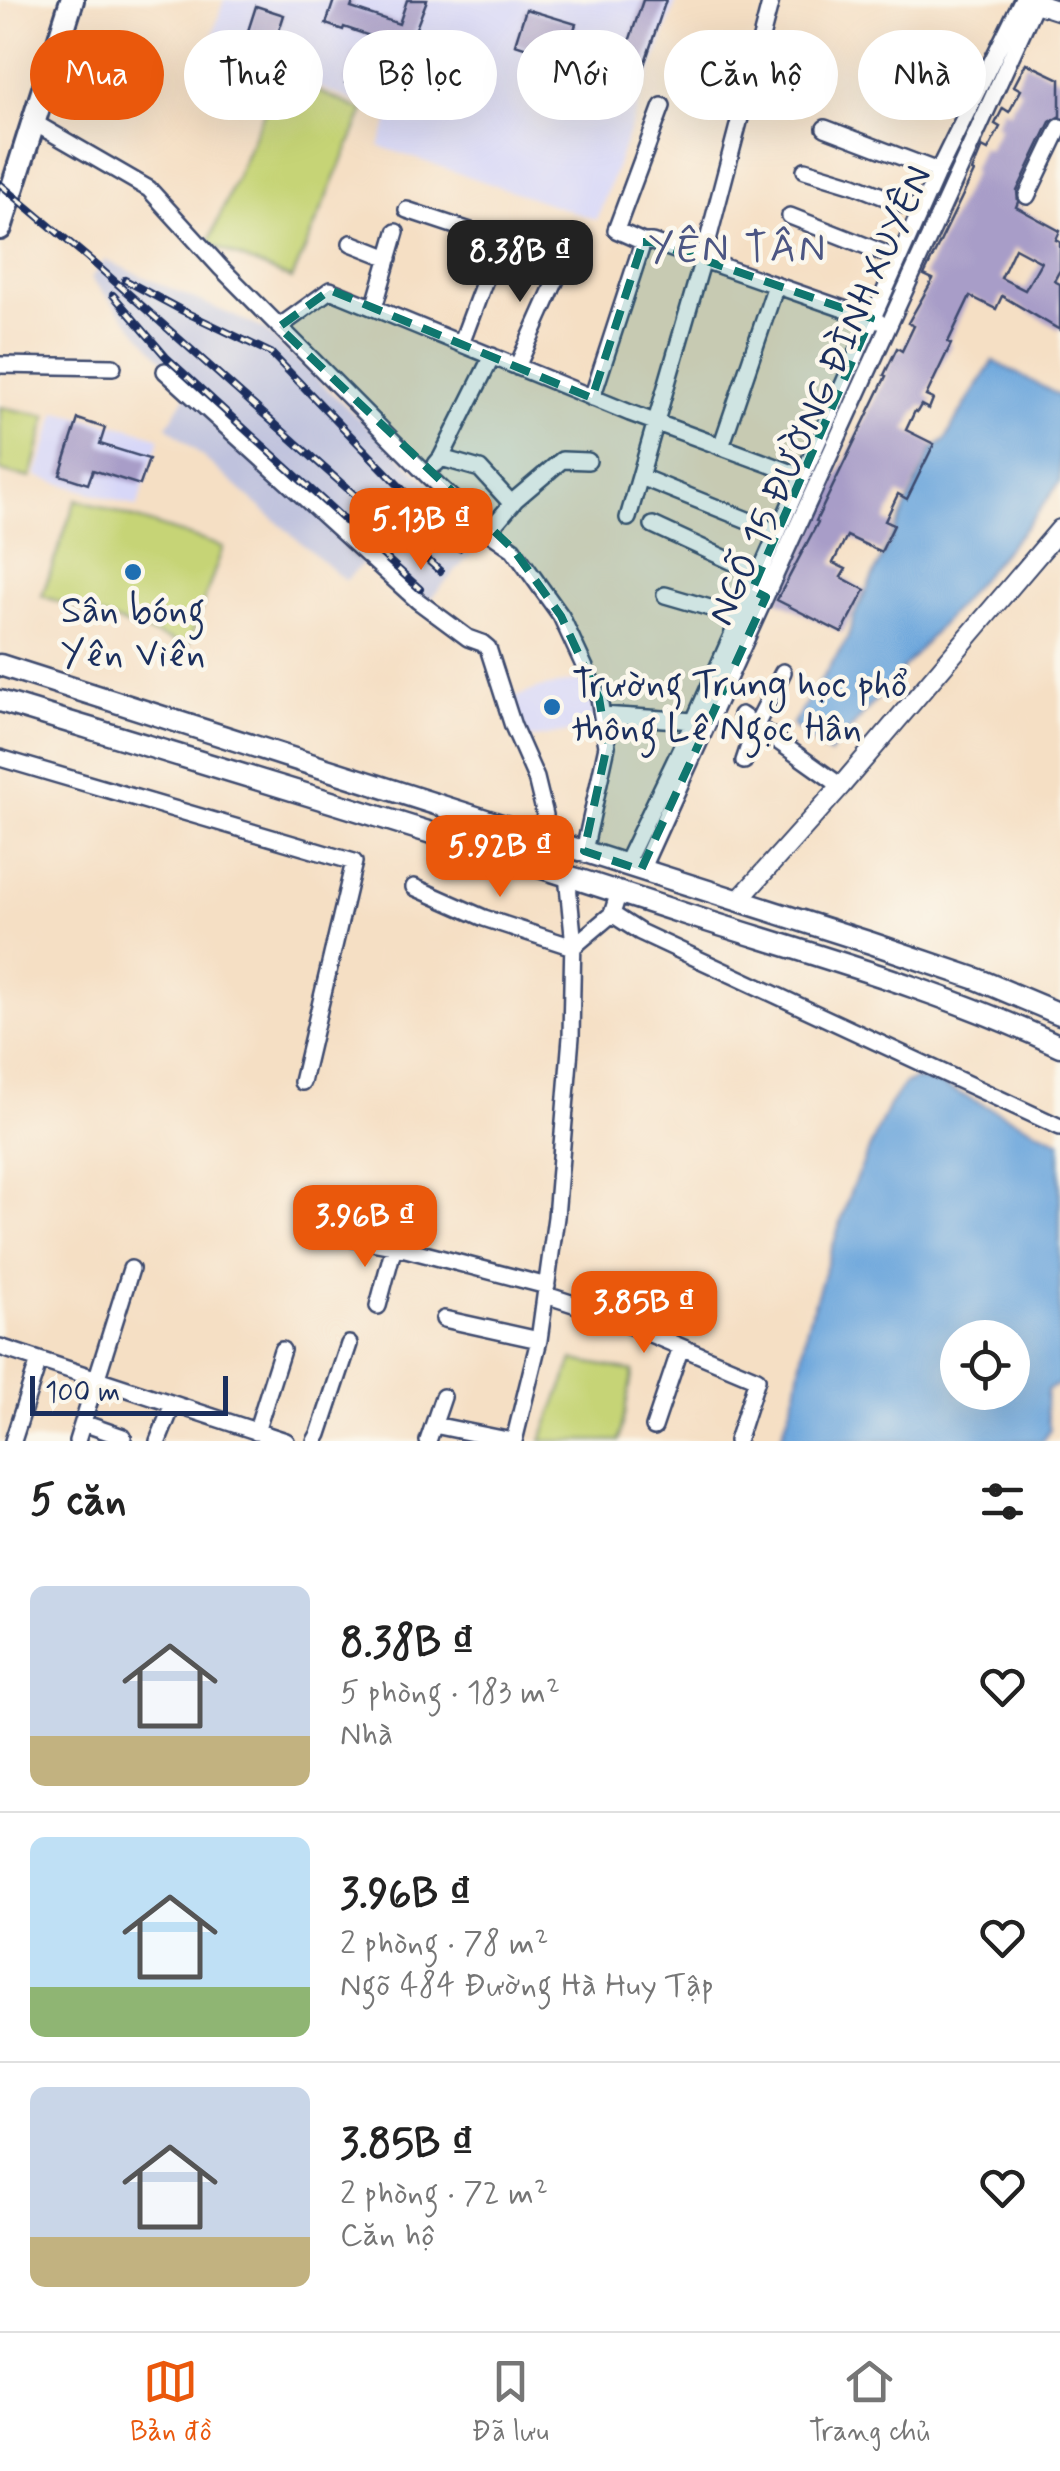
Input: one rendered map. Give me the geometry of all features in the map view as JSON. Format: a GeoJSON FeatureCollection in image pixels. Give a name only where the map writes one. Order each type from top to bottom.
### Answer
{"type":"FeatureCollection","features":[{"type":"Feature","properties":{"kind":"main road"},"geometry":{"type":"LineString","coordinates":[[0,228],[72,0]]}},
{"type":"Feature","properties":{"kind":"main road"},"geometry":{"type":"LineString","coordinates":[[0,665],[738,900],[977,979],[1060,1014]]}},
{"type":"Feature","properties":{"kind":"main road"},"geometry":{"type":"LineString","coordinates":[[0,701],[567,874],[968,1006],[1060,1046]]}},
{"type":"Feature","properties":{"kind":"main road"},"geometry":{"type":"LineString","coordinates":[[517,860],[532,835]]}},
{"type":"Feature","properties":{"kind":"main road"},"geometry":{"type":"LineString","coordinates":[[728,928],[738,900]]}},
{"type":"Feature","properties":{"kind":"street"},"geometry":{"type":"LineString","coordinates":[[628,518],[703,260],[771,0]]}},
{"type":"Feature","properties":{"kind":"street"},"geometry":{"type":"LineString","coordinates":[[1028,1],[1060,11]]}},
{"type":"Feature","properties":{"kind":"street","name":"NGÕ 15 ĐƯỜNG ĐÌNH XUYÊN"},"geometry":{"type":"LineString","coordinates":[[633,867],[694,721],[741,617],[759,587],[801,476],[938,170],[1028,1]]}},
{"type":"Feature","properties":{"kind":"street","name":"NGÕ 15 ĐƯỜNG ĐÌNH XUYÊN"},"geometry":{"type":"LineString","coordinates":[[633,867],[759,587],[888,325],[1028,1]]}},
{"type":"Feature","properties":{"kind":"street"},"geometry":{"type":"LineString","coordinates":[[662,106],[616,230],[888,325]]}},
{"type":"Feature","properties":{"kind":"street"},"geometry":{"type":"LineString","coordinates":[[33,122],[149,189],[220,268],[427,474],[488,532],[513,549],[560,616],[599,698],[607,746],[584,852]]}},
{"type":"Feature","properties":{"kind":"street"},"geometry":{"type":"LineString","coordinates":[[825,128],[938,170]]}},
{"type":"Feature","properties":{"kind":"street"},"geometry":{"type":"LineString","coordinates":[[1027,196],[1060,128]]}},
{"type":"Feature","properties":{"kind":"street"},"geometry":{"type":"LineString","coordinates":[[805,170],[854,184],[920,211]]}},
{"type":"Feature","properties":{"kind":"street"},"geometry":{"type":"LineString","coordinates":[[408,210],[564,262],[582,264]]}},
{"type":"Feature","properties":{"kind":"street"},"geometry":{"type":"LineString","coordinates":[[790,216],[899,258]]}},
{"type":"Feature","properties":{"kind":"street"},"geometry":{"type":"LineString","coordinates":[[374,308],[396,232]]}},
{"type":"Feature","properties":{"kind":"street"},"geometry":{"type":"LineString","coordinates":[[351,242],[389,258]]}},
{"type":"Feature","properties":{"kind":"street"},"geometry":{"type":"LineString","coordinates":[[592,398],[642,242]]}},
{"type":"Feature","properties":{"kind":"street"},"geometry":{"type":"LineString","coordinates":[[517,367],[564,262]]}},
{"type":"Feature","properties":{"kind":"street"},"geometry":{"type":"LineString","coordinates":[[461,344],[486,277]]}},
{"type":"Feature","properties":{"kind":"street"},"geometry":{"type":"LineString","coordinates":[[721,447],[776,285]]}},
{"type":"Feature","properties":{"kind":"street"},"geometry":{"type":"LineString","coordinates":[[279,327],[330,290],[592,398],[801,476]]}},
{"type":"Feature","properties":{"kind":"street"},"geometry":{"type":"LineString","coordinates":[[427,474],[441,458],[492,356]]}},
{"type":"Feature","properties":{"kind":"street"},"geometry":{"type":"LineString","coordinates":[[0,365],[114,367]]}},
{"type":"Feature","properties":{"kind":"street"},"geometry":{"type":"LineString","coordinates":[[165,370],[418,601],[488,648],[513,726],[536,778],[545,815],[532,835]]}},
{"type":"Feature","properties":{"kind":"street"},"geometry":{"type":"LineString","coordinates":[[441,458],[480,470],[512,504]]}},
{"type":"Feature","properties":{"kind":"street"},"geometry":{"type":"LineString","coordinates":[[488,532],[512,504],[562,460],[588,461]]}},
{"type":"Feature","properties":{"kind":"street"},"geometry":{"type":"LineString","coordinates":[[641,477],[777,532]]}},
{"type":"Feature","properties":{"kind":"street"},"geometry":{"type":"LineString","coordinates":[[653,525],[759,587]]}},
{"type":"Feature","properties":{"kind":"street"},"geometry":{"type":"LineString","coordinates":[[738,900],[1060,529]]}},
{"type":"Feature","properties":{"kind":"street"},"geometry":{"type":"LineString","coordinates":[[666,595],[741,617]]}},
{"type":"Feature","properties":{"kind":"street"},"geometry":{"type":"LineString","coordinates":[[744,761],[756,726],[783,672]]}},
{"type":"Feature","properties":{"kind":"street"},"geometry":{"type":"LineString","coordinates":[[740,714],[840,786]]}},
{"type":"Feature","properties":{"kind":"street"},"geometry":{"type":"LineString","coordinates":[[602,715],[694,721]]}},
{"type":"Feature","properties":{"kind":"street"},"geometry":{"type":"LineString","coordinates":[[0,758],[354,862],[302,1082]]}},
{"type":"Feature","properties":{"kind":"street"},"geometry":{"type":"LineString","coordinates":[[434,1424],[513,1441],[540,1340],[556,1217],[571,1038],[573,947],[567,874]]}},
{"type":"Feature","properties":{"kind":"street"},"geometry":{"type":"LineString","coordinates":[[414,886],[484,918],[573,947]]}},
{"type":"Feature","properties":{"kind":"street"},"geometry":{"type":"LineString","coordinates":[[573,947],[612,914],[619,892]]}},
{"type":"Feature","properties":{"kind":"street"},"geometry":{"type":"LineString","coordinates":[[612,914],[640,932],[1060,1127]]}},
{"type":"Feature","properties":{"kind":"street"},"geometry":{"type":"LineString","coordinates":[[305,1230],[394,1246],[546,1290],[757,1379],[736,1441]]}},
{"type":"Feature","properties":{"kind":"street"},"geometry":{"type":"LineString","coordinates":[[378,1306],[394,1246]]}},
{"type":"Feature","properties":{"kind":"street"},"geometry":{"type":"LineString","coordinates":[[77,1441],[132,1269]]}},
{"type":"Feature","properties":{"kind":"street"},"geometry":{"type":"LineString","coordinates":[[444,1320],[540,1340]]}},
{"type":"Feature","properties":{"kind":"street"},"geometry":{"type":"LineString","coordinates":[[315,1441],[349,1344]]}},
{"type":"Feature","properties":{"kind":"street"},"geometry":{"type":"LineString","coordinates":[[0,1347],[286,1441]]}},
{"type":"Feature","properties":{"kind":"street"},"geometry":{"type":"LineString","coordinates":[[654,1427],[682,1348]]}},
{"type":"Feature","properties":{"kind":"street"},"geometry":{"type":"LineString","coordinates":[[256,1432],[282,1350]]}},
{"type":"Feature","properties":{"kind":"street"},"geometry":{"type":"LineString","coordinates":[[13,1441],[38,1360]]}},
{"type":"Feature","properties":{"kind":"street"},"geometry":{"type":"LineString","coordinates":[[428,1441],[443,1397]]}},
{"type":"Feature","properties":{"kind":"street"},"geometry":{"type":"LineString","coordinates":[[158,1441],[173,1404]]}},
{"type":"Feature","properties":{"kind":"street"},"geometry":{"type":"LineString","coordinates":[[83,1423],[123,1438],[122,1441]]}},
{"type":"Feature","properties":{"kind":"highlighted area"},"geometry":{"type":"Polygon","coordinates":[[[643,242],[871,318],[752,590],[766,597],[641,870],[584,851],[607,746],[599,698],[561,616],[513,549],[279,327],[330,290],[592,398],[643,242]]]}},
{"type":"Feature","properties":{"kind":"shaded area"},"geometry":{"type":"Polygon","coordinates":[[[224,0],[677,0],[644,91],[644,30],[517,30],[517,120],[633,120],[597,220],[379,146],[389,120],[497,120],[497,30],[343,30],[343,97],[323,89],[323,30],[214,30],[224,0]]]}},
{"type":"Feature","properties":{"kind":"shaded area"},"geometry":{"type":"Polygon","coordinates":[[[105,260],[264,329],[486,538],[421,609],[366,560],[345,581],[167,426],[186,395],[178,378],[91,278],[105,260]]]}},
{"type":"Feature","properties":{"kind":"shaded area"},"geometry":{"type":"Polygon","coordinates":[[[57,412],[160,438],[137,507],[36,476],[57,412]]]}},
{"type":"Feature","properties":{"kind":"shaded area","name":"Trường Trung học phổ thông Lê Ngọc Hân"},"geometry":{"type":"Polygon","coordinates":[[[585,679],[598,727],[523,740],[508,700],[540,688],[585,679]]]}},
{"type":"Feature","properties":{"kind":"green space"},"geometry":{"type":"Polygon","coordinates":[[[323,93],[343,102],[343,120],[360,120],[292,279],[208,244],[261,120],[323,120],[323,93]]]}},
{"type":"Feature","properties":{"kind":"green space"},"geometry":{"type":"Polygon","coordinates":[[[0,407],[47,416],[31,478],[0,471],[0,407]]]}},
{"type":"Feature","properties":{"kind":"green space","name":"Sân bóng Yên Viên"},"geometry":{"type":"Polygon","coordinates":[[[76,499],[223,547],[188,646],[42,596],[76,499]]]}},
{"type":"Feature","properties":{"kind":"green space"},"geometry":{"type":"Polygon","coordinates":[[[573,1360],[633,1371],[619,1441],[541,1441],[573,1360]]]}},
{"type":"Feature","properties":{"kind":"water"},"geometry":{"type":"Polygon","coordinates":[[[993,361],[1060,396],[1060,482],[829,754],[792,725],[847,640],[854,617],[933,449],[946,440],[993,361]]]}},
{"type":"Feature","properties":{"kind":"water"},"geometry":{"type":"Polygon","coordinates":[[[916,1079],[937,1083],[1060,1141],[1060,1384],[1047,1390],[1050,1430],[1042,1441],[780,1441],[796,1391],[807,1326],[851,1190],[889,1105],[904,1084],[916,1079]]]}},
{"type":"Feature","properties":{"kind":"building"},"geometry":{"type":"Polygon","coordinates":[[[334,0],[354,0],[351,8],[399,24],[407,0],[427,0],[415,30],[343,30],[326,24],[334,0]]]}},
{"type":"Feature","properties":{"kind":"building"},"geometry":{"type":"Polygon","coordinates":[[[643,0],[666,0],[644,65],[644,30],[633,30],[643,0]]]}},
{"type":"Feature","properties":{"kind":"building"},"geometry":{"type":"Polygon","coordinates":[[[256,6],[284,15],[279,30],[248,30],[256,6]]]}},
{"type":"Feature","properties":{"kind":"building"},"geometry":{"type":"Polygon","coordinates":[[[526,9],[576,24],[574,30],[519,30],[526,9]]]}},
{"type":"Feature","properties":{"kind":"building"},"geometry":{"type":"Polygon","coordinates":[[[1026,63],[1060,79],[1060,116],[1050,122],[1017,191],[1016,207],[1060,231],[1056,240],[1060,242],[1060,270],[1054,281],[1060,284],[1060,330],[1002,296],[996,309],[970,296],[926,396],[933,399],[929,409],[921,405],[906,430],[934,444],[907,499],[898,494],[885,521],[894,525],[881,552],[847,536],[833,563],[846,569],[841,577],[865,590],[842,633],[777,600],[818,522],[897,348],[902,351],[914,326],[908,323],[933,279],[924,275],[974,172],[982,147],[988,150],[1000,127],[995,124],[1003,108],[1009,112],[1021,90],[1014,86],[1026,63]],[[1015,248],[1001,278],[1025,290],[1041,262],[1015,248]]]}},
{"type":"Feature","properties":{"kind":"building"},"geometry":{"type":"Polygon","coordinates":[[[78,419],[105,428],[100,444],[149,459],[140,485],[93,470],[88,484],[60,475],[78,419]]]}},
{"type":"Feature","properties":{"kind":"railway"},"geometry":{"type":"LineString","coordinates":[[0,184],[440,571]]}},
{"type":"Feature","properties":{"kind":"railway"},"geometry":{"type":"LineString","coordinates":[[125,280],[271,353],[459,548]]}},
{"type":"Feature","properties":{"kind":"railway"},"geometry":{"type":"LineString","coordinates":[[113,295],[167,358],[420,589]]}},
{"type":"Feature","properties":{"kind":"place","name":"Sân bóng Yên Viên"},"geometry":{"type":"Point","coordinates":[133,572]}},
{"type":"Feature","properties":{"kind":"place","name":"Trường Trung học phổ thông Lê Ngọc Hân"},"geometry":{"type":"Point","coordinates":[552,707]}},
{"type":"Feature","properties":{"kind":"district","name":"YÊN TÂN"},"geometry":{"type":"Point","coordinates":[738,250]}}]}
